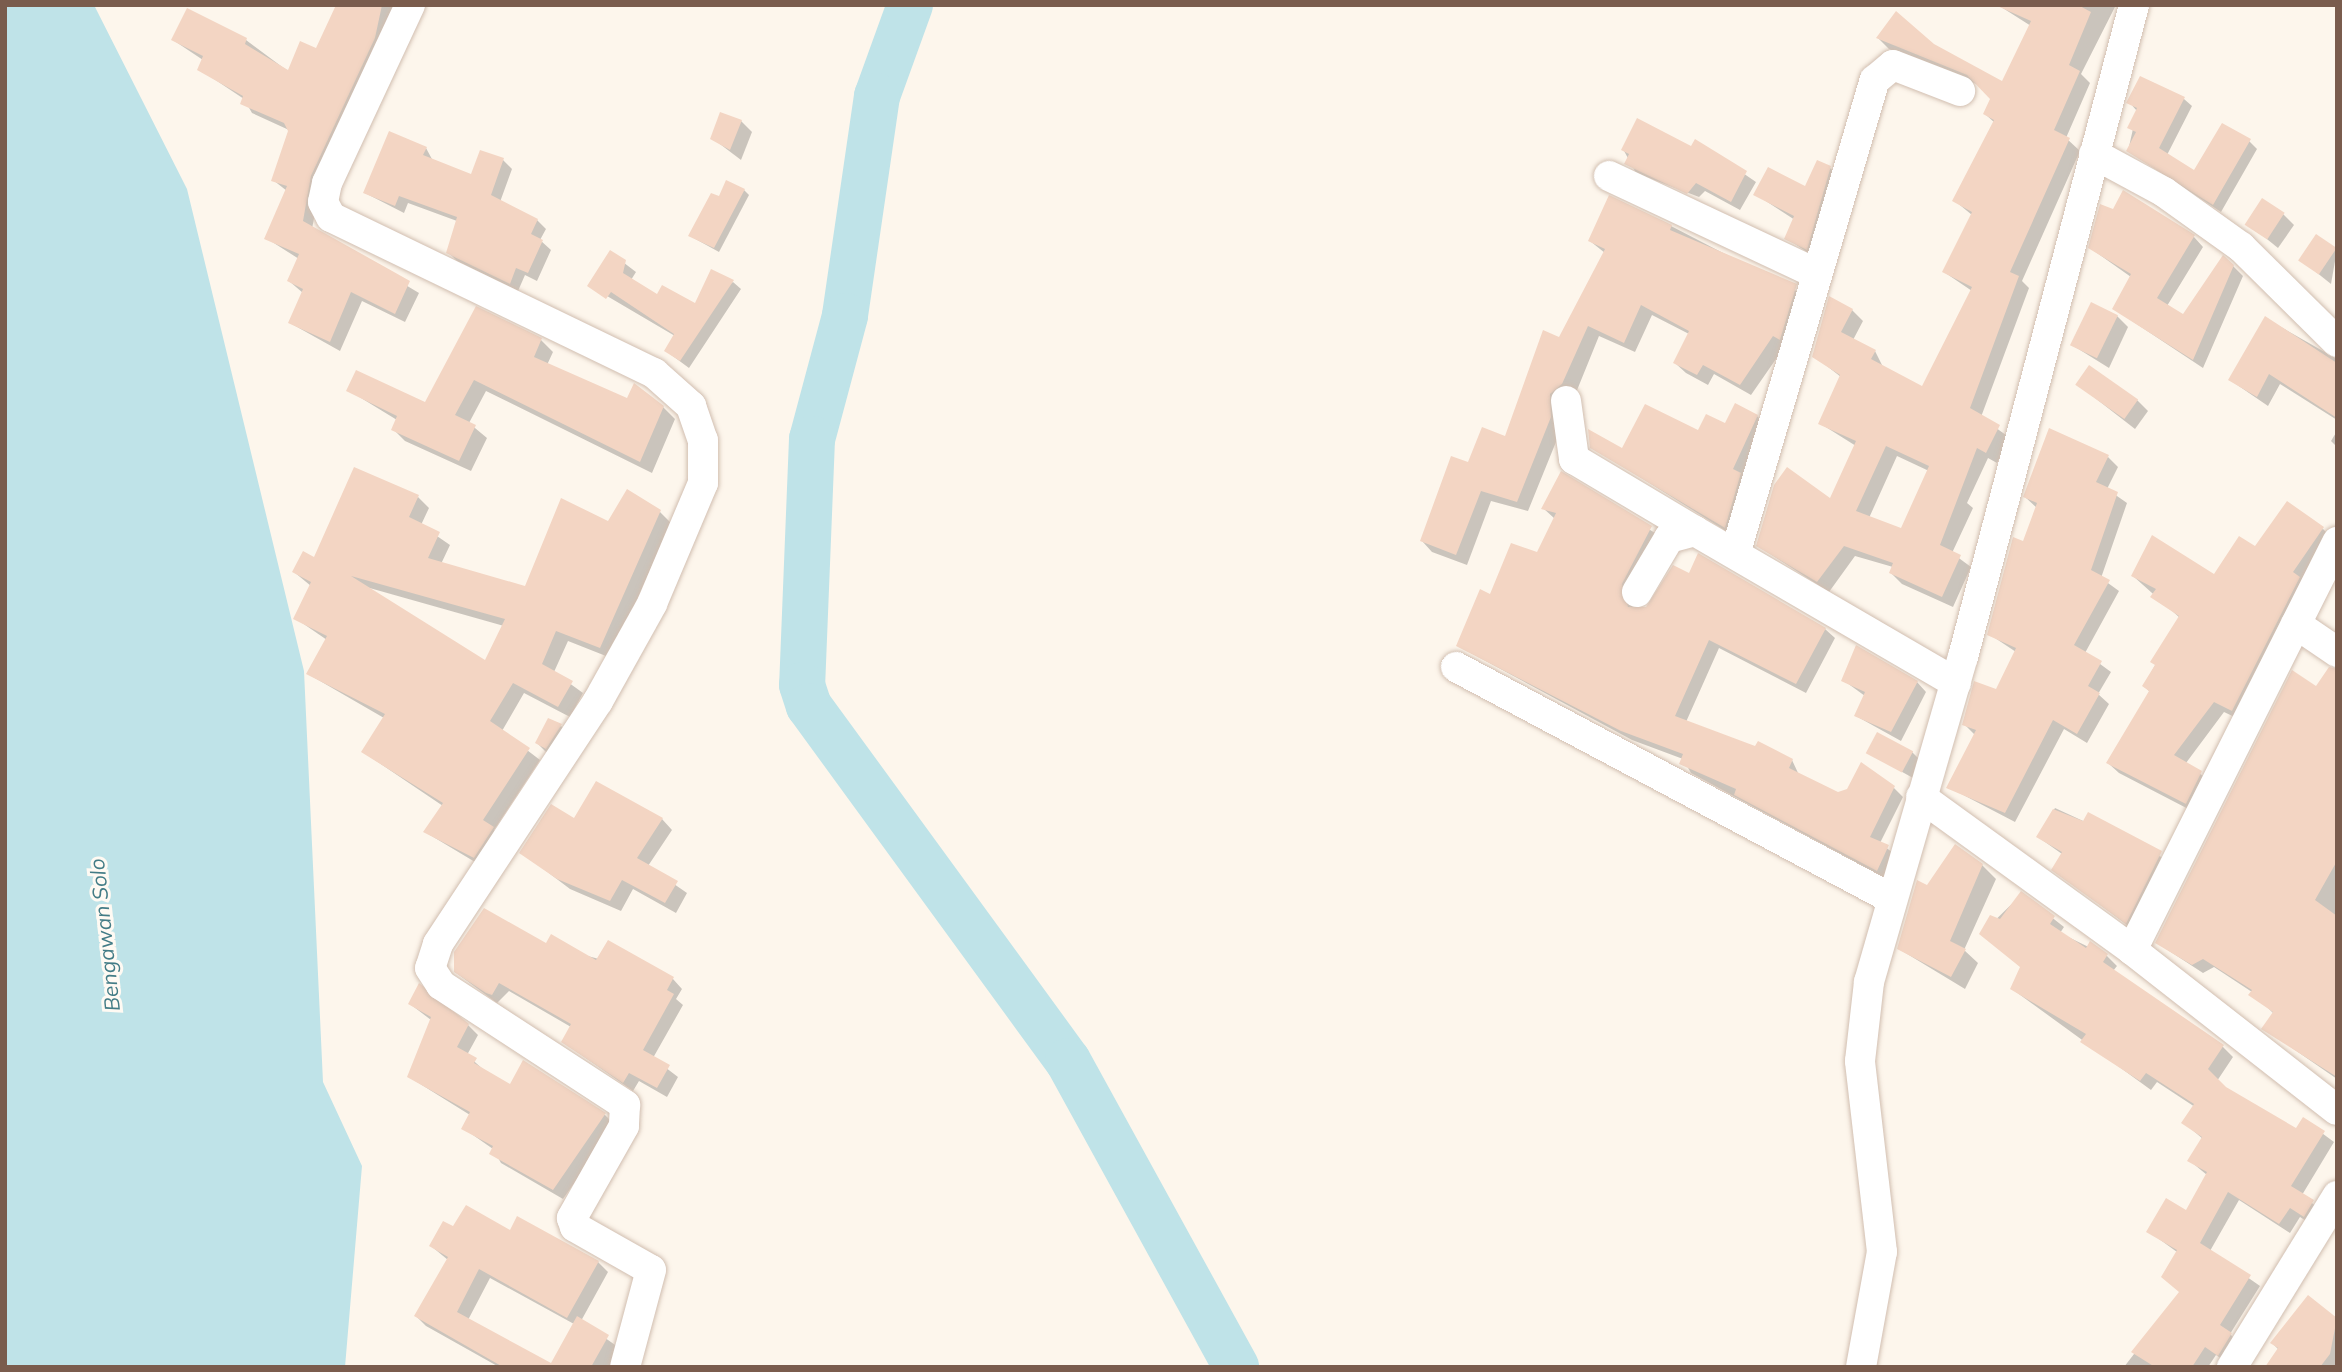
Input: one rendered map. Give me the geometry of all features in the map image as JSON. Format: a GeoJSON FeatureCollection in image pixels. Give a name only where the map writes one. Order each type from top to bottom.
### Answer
{"type":"FeatureCollection","features":[{"type":"Feature","properties":{"kind":"street"},"geometry":{"type":"LineString","coordinates":[[410,5],[327,183],[323,202],[331,217],[654,373],[691,406],[703,440],[703,483],[652,604],[598,701],[438,944],[430,968],[441,985],[625,1105],[624,1126],[572,1218],[582,1232],[651,1270],[625,1367]]}},
{"type":"Feature","properties":{"kind":"street"},"geometry":{"type":"LineString","coordinates":[[1861,1367],[1881,1252],[1861,1093],[1861,1031],[1890,898],[1956,683],[2134,5]]}},
{"type":"Feature","properties":{"kind":"street"},"geometry":{"type":"LineString","coordinates":[[1736,551],[1813,272],[1883,69],[1893,65],[1960,91]]}},
{"type":"Feature","properties":{"kind":"street"},"geometry":{"type":"LineString","coordinates":[[2094,154],[2164,192],[2241,247],[2337,342]]}},
{"type":"Feature","properties":{"kind":"street"},"geometry":{"type":"LineString","coordinates":[[1609,176],[1813,272]]}},
{"type":"Feature","properties":{"kind":"street"},"geometry":{"type":"LineString","coordinates":[[1566,401],[1574,459],[1695,531],[1736,551],[1956,683]]}},
{"type":"Feature","properties":{"kind":"street"},"geometry":{"type":"LineString","coordinates":[[1637,592],[1669,538],[1695,531]]}},
{"type":"Feature","properties":{"kind":"street"},"geometry":{"type":"LineString","coordinates":[[2132,950],[2337,542]]}},
{"type":"Feature","properties":{"kind":"street"},"geometry":{"type":"LineString","coordinates":[[2296,624],[2337,652]]}},
{"type":"Feature","properties":{"kind":"street"},"geometry":{"type":"LineString","coordinates":[[1456,667],[1890,898]]}},
{"type":"Feature","properties":{"kind":"street"},"geometry":{"type":"LineString","coordinates":[[1921,797],[2132,950],[2337,1110]]}},
{"type":"Feature","properties":{"kind":"street"},"geometry":{"type":"LineString","coordinates":[[2232,1367],[2337,1196]]}},
{"type":"Feature","properties":{"kind":"water","name":"Bengawan Solo"},"geometry":{"type":"Polygon","coordinates":[[[5,5],[94,5],[187,189],[304,671],[323,1082],[362,1166],[345,1367],[5,1367],[5,5]]]}},
{"type":"Feature","properties":{"kind":"building"},"geometry":{"type":"Polygon","coordinates":[[[336,5],[382,5],[375,38],[311,176],[303,221],[410,281],[395,314],[351,292],[330,342],[288,323],[303,289],[287,281],[299,254],[264,239],[287,186],[271,181],[288,131],[284,123],[240,104],[243,96],[197,70],[203,56],[171,40],[187,8],[247,38],[245,44],[288,70],[300,41],[316,48],[336,5]]]}},
{"type":"Feature","properties":{"kind":"building"},"geometry":{"type":"Polygon","coordinates":[[[1995,5],[2078,5],[2091,12],[2069,65],[2080,71],[2054,130],[2070,138],[2010,272],[2019,276],[1970,408],[2000,425],[1986,453],[1977,448],[1940,545],[1961,555],[1942,597],[1889,573],[1893,563],[1844,546],[1817,582],[1756,546],[1774,485],[1787,467],[1830,498],[1856,441],[1818,424],[1840,375],[1812,357],[1829,296],[1853,309],[1841,332],[1876,350],[1871,359],[1922,386],[1972,287],[1942,272],[1972,212],[1952,201],[1994,120],[1983,114],[1990,99],[1967,75],[1876,38],[1896,11],[1934,44],[2002,81],[2031,21],[1995,5]],[[1886,446],[1856,511],[1901,528],[1929,466],[1886,446]]]}},
{"type":"Feature","properties":{"kind":"building"},"geometry":{"type":"Polygon","coordinates":[[[2140,76],[2185,97],[2159,148],[2194,170],[2222,123],[2251,139],[2213,205],[2126,151],[2136,132],[2127,128],[2137,108],[2126,103],[2140,76]]]}},
{"type":"Feature","properties":{"kind":"building"},"geometry":{"type":"Polygon","coordinates":[[[720,112],[742,120],[730,150],[710,139],[720,112]]]}},
{"type":"Feature","properties":{"kind":"building"},"geometry":{"type":"Polygon","coordinates":[[[1637,118],[1691,146],[1695,139],[1747,171],[1731,202],[1696,183],[1687,194],[1624,164],[1629,154],[1621,150],[1637,118]]]}},
{"type":"Feature","properties":{"kind":"building"},"geometry":{"type":"Polygon","coordinates":[[[389,131],[427,147],[423,155],[471,174],[480,150],[504,158],[491,195],[538,219],[531,234],[543,240],[528,273],[516,268],[510,284],[446,253],[457,217],[399,196],[395,206],[363,193],[389,131]]]}},
{"type":"Feature","properties":{"kind":"building"},"geometry":{"type":"Polygon","coordinates":[[[1817,160],[1831,166],[1807,250],[1784,239],[1794,216],[1753,195],[1768,167],[1805,186],[1817,160]]]}},
{"type":"Feature","properties":{"kind":"building"},"geometry":{"type":"Polygon","coordinates":[[[726,180],[745,189],[714,248],[688,236],[711,193],[719,196],[726,180]]]}},
{"type":"Feature","properties":{"kind":"building"},"geometry":{"type":"Polygon","coordinates":[[[2123,190],[2195,235],[2157,298],[2183,314],[2223,255],[2234,265],[2193,360],[2112,309],[2131,274],[2088,248],[2100,204],[2113,209],[2123,190]]]}},
{"type":"Feature","properties":{"kind":"building"},"geometry":{"type":"Polygon","coordinates":[[[1609,195],[1672,225],[1670,230],[1797,284],[1780,340],[1773,336],[1740,385],[1703,365],[1697,375],[1673,363],[1689,331],[1641,305],[1624,343],[1588,326],[1562,384],[1550,394],[1551,417],[1517,502],[1481,491],[1456,555],[1420,541],[1451,456],[1468,462],[1482,427],[1505,436],[1543,330],[1559,337],[1605,249],[1588,241],[1609,195]]]}},
{"type":"Feature","properties":{"kind":"building"},"geometry":{"type":"Polygon","coordinates":[[[2262,198],[2285,213],[2267,240],[2245,225],[2262,198]]]}},
{"type":"Feature","properties":{"kind":"building"},"geometry":{"type":"Polygon","coordinates":[[[2316,234],[2337,248],[2319,275],[2298,261],[2316,234]]]}},
{"type":"Feature","properties":{"kind":"building"},"geometry":{"type":"Polygon","coordinates":[[[610,250],[626,260],[623,273],[657,294],[662,285],[695,303],[711,269],[734,280],[680,361],[664,351],[674,334],[611,292],[606,299],[587,286],[610,250]]]}},
{"type":"Feature","properties":{"kind":"building"},"geometry":{"type":"Polygon","coordinates":[[[2091,302],[2118,315],[2097,358],[2070,345],[2091,302]]]}},
{"type":"Feature","properties":{"kind":"building"},"geometry":{"type":"Polygon","coordinates":[[[476,306],[542,338],[534,357],[627,398],[634,383],[664,406],[640,462],[474,380],[455,415],[476,425],[459,461],[391,430],[397,416],[346,391],[356,370],[425,402],[476,306]]]}},
{"type":"Feature","properties":{"kind":"building"},"geometry":{"type":"Polygon","coordinates":[[[2265,316],[2337,363],[2337,418],[2269,374],[2257,397],[2228,380],[2265,316]]]}},
{"type":"Feature","properties":{"kind":"building"},"geometry":{"type":"Polygon","coordinates":[[[2089,365],[2138,399],[2124,419],[2075,385],[2089,365]]]}},
{"type":"Feature","properties":{"kind":"building"},"geometry":{"type":"Polygon","coordinates":[[[1735,403],[1758,415],[1733,469],[1741,473],[1725,528],[1590,448],[1588,429],[1622,448],[1645,404],[1698,430],[1706,414],[1725,423],[1735,403]]]}},
{"type":"Feature","properties":{"kind":"building"},"geometry":{"type":"Polygon","coordinates":[[[2049,428],[2109,455],[2096,482],[2118,492],[2091,570],[2110,580],[2074,645],[2102,661],[2088,686],[2100,693],[2077,734],[2053,720],[2005,813],[1946,788],[1976,730],[1962,725],[1974,681],[1996,689],[2016,648],[1987,635],[2013,537],[2023,541],[2037,503],[2023,497],[2049,428]]]}},
{"type":"Feature","properties":{"kind":"building"},"geometry":{"type":"Polygon","coordinates":[[[354,467],[419,495],[409,517],[440,532],[428,558],[525,586],[561,498],[608,521],[627,489],[661,510],[600,648],[556,631],[542,664],[573,681],[558,707],[513,683],[490,721],[530,748],[483,820],[494,827],[474,858],[423,832],[443,803],[361,752],[385,714],[306,674],[327,636],[293,619],[311,582],[292,572],[303,551],[314,557],[354,467]],[[351,576],[485,660],[505,619],[351,576]]]}},
{"type":"Feature","properties":{"kind":"building"},"geometry":{"type":"Polygon","coordinates":[[[1561,471],[1652,526],[1622,584],[1628,607],[1646,607],[1673,565],[1689,573],[1698,553],[1826,628],[1796,684],[1709,640],[1675,716],[1755,746],[1758,741],[1793,759],[1789,768],[1838,792],[1847,789],[1861,762],[1895,786],[1870,837],[1889,845],[1877,871],[1734,795],[1736,789],[1679,764],[1683,754],[1621,731],[1456,646],[1480,589],[1490,594],[1511,543],[1537,552],[1556,513],[1541,509],[1561,471]]]}},
{"type":"Feature","properties":{"kind":"building"},"geometry":{"type":"Polygon","coordinates":[[[2287,501],[2324,527],[2293,572],[2300,577],[2232,711],[2214,702],[2174,755],[2202,771],[2186,804],[2106,763],[2149,691],[2142,686],[2155,665],[2150,662],[2179,616],[2150,597],[2156,589],[2131,576],[2152,535],[2214,574],[2239,536],[2255,546],[2287,501]]]}},
{"type":"Feature","properties":{"kind":"building"},"geometry":{"type":"Polygon","coordinates":[[[1856,645],[1918,681],[1891,732],[1854,716],[1865,692],[1841,681],[1856,645]]]}},
{"type":"Feature","properties":{"kind":"building"},"geometry":{"type":"Polygon","coordinates":[[[2329,667],[2337,669],[2337,861],[2315,900],[2337,916],[2337,1077],[2261,1029],[2273,1012],[2248,995],[2252,990],[2203,959],[2192,965],[2155,943],[2292,670],[2316,686],[2329,667]]]}},
{"type":"Feature","properties":{"kind":"building"},"geometry":{"type":"Polygon","coordinates":[[[548,718],[562,724],[546,749],[535,743],[548,718]]]}},
{"type":"Feature","properties":{"kind":"building"},"geometry":{"type":"Polygon","coordinates":[[[1877,732],[1913,751],[1902,772],[1866,753],[1877,732]]]}},
{"type":"Feature","properties":{"kind":"building"},"geometry":{"type":"Polygon","coordinates":[[[596,781],[663,818],[637,858],[678,881],[665,903],[622,880],[610,901],[557,879],[519,853],[551,804],[574,818],[596,781]]]}},
{"type":"Feature","properties":{"kind":"building"},"geometry":{"type":"Polygon","coordinates":[[[2053,809],[2083,821],[2088,812],[2162,851],[2126,924],[2051,870],[2062,852],[2036,837],[2053,809]]]}},
{"type":"Feature","properties":{"kind":"building"},"geometry":{"type":"Polygon","coordinates":[[[1955,844],[1983,864],[1950,941],[1966,949],[1951,977],[1897,949],[1917,880],[1927,885],[1955,844]]]}},
{"type":"Feature","properties":{"kind":"building"},"geometry":{"type":"Polygon","coordinates":[[[2021,891],[2055,916],[2050,924],[2086,948],[2090,941],[2108,954],[2103,962],[2224,1045],[2208,1069],[2226,1087],[2296,1128],[2303,1117],[2325,1131],[2291,1186],[2314,1200],[2304,1217],[2290,1208],[2279,1224],[2228,1192],[2200,1243],[2251,1275],[2220,1325],[2232,1333],[2218,1356],[2205,1347],[2192,1367],[2155,1367],[2131,1352],[2179,1292],[2161,1277],[2177,1250],[2146,1232],[2166,1198],[2186,1210],[2207,1172],[2187,1161],[2202,1137],[2181,1123],[2194,1104],[2146,1073],[2140,1081],[2080,1042],[2086,1034],[2010,989],[2020,967],[1979,934],[1990,915],[2000,919],[2021,891]]]}},
{"type":"Feature","properties":{"kind":"building"},"geometry":{"type":"Polygon","coordinates":[[[484,908],[546,943],[551,934],[596,960],[608,940],[674,977],[667,990],[674,994],[643,1050],[670,1065],[657,1088],[629,1073],[623,1083],[561,1042],[571,1024],[499,983],[492,995],[454,972],[454,952],[484,908]]]}},
{"type":"Feature","properties":{"kind":"building"},"geometry":{"type":"Polygon","coordinates":[[[419,983],[469,1024],[457,1047],[477,1058],[474,1063],[510,1084],[523,1060],[606,1113],[553,1190],[489,1154],[493,1146],[461,1129],[470,1112],[407,1077],[431,1017],[408,1004],[419,983]]]}},
{"type":"Feature","properties":{"kind":"building"},"geometry":{"type":"Polygon","coordinates":[[[466,1205],[510,1230],[517,1216],[599,1261],[567,1318],[479,1269],[457,1312],[551,1363],[577,1316],[609,1335],[591,1367],[503,1367],[414,1316],[448,1257],[429,1246],[443,1221],[453,1226],[466,1205]]]}},
{"type":"Feature","properties":{"kind":"building"},"geometry":{"type":"Polygon","coordinates":[[[2308,1295],[2337,1318],[2330,1354],[2320,1367],[2265,1367],[2278,1348],[2270,1343],[2308,1295]]]}},
{"type":"Feature","properties":{"kind":"waterway"},"geometry":{"type":"LineString","coordinates":[[910,5],[877,96],[845,316],[812,439],[802,685],[809,706],[1068,1061],[1236,1367]]}}]}
